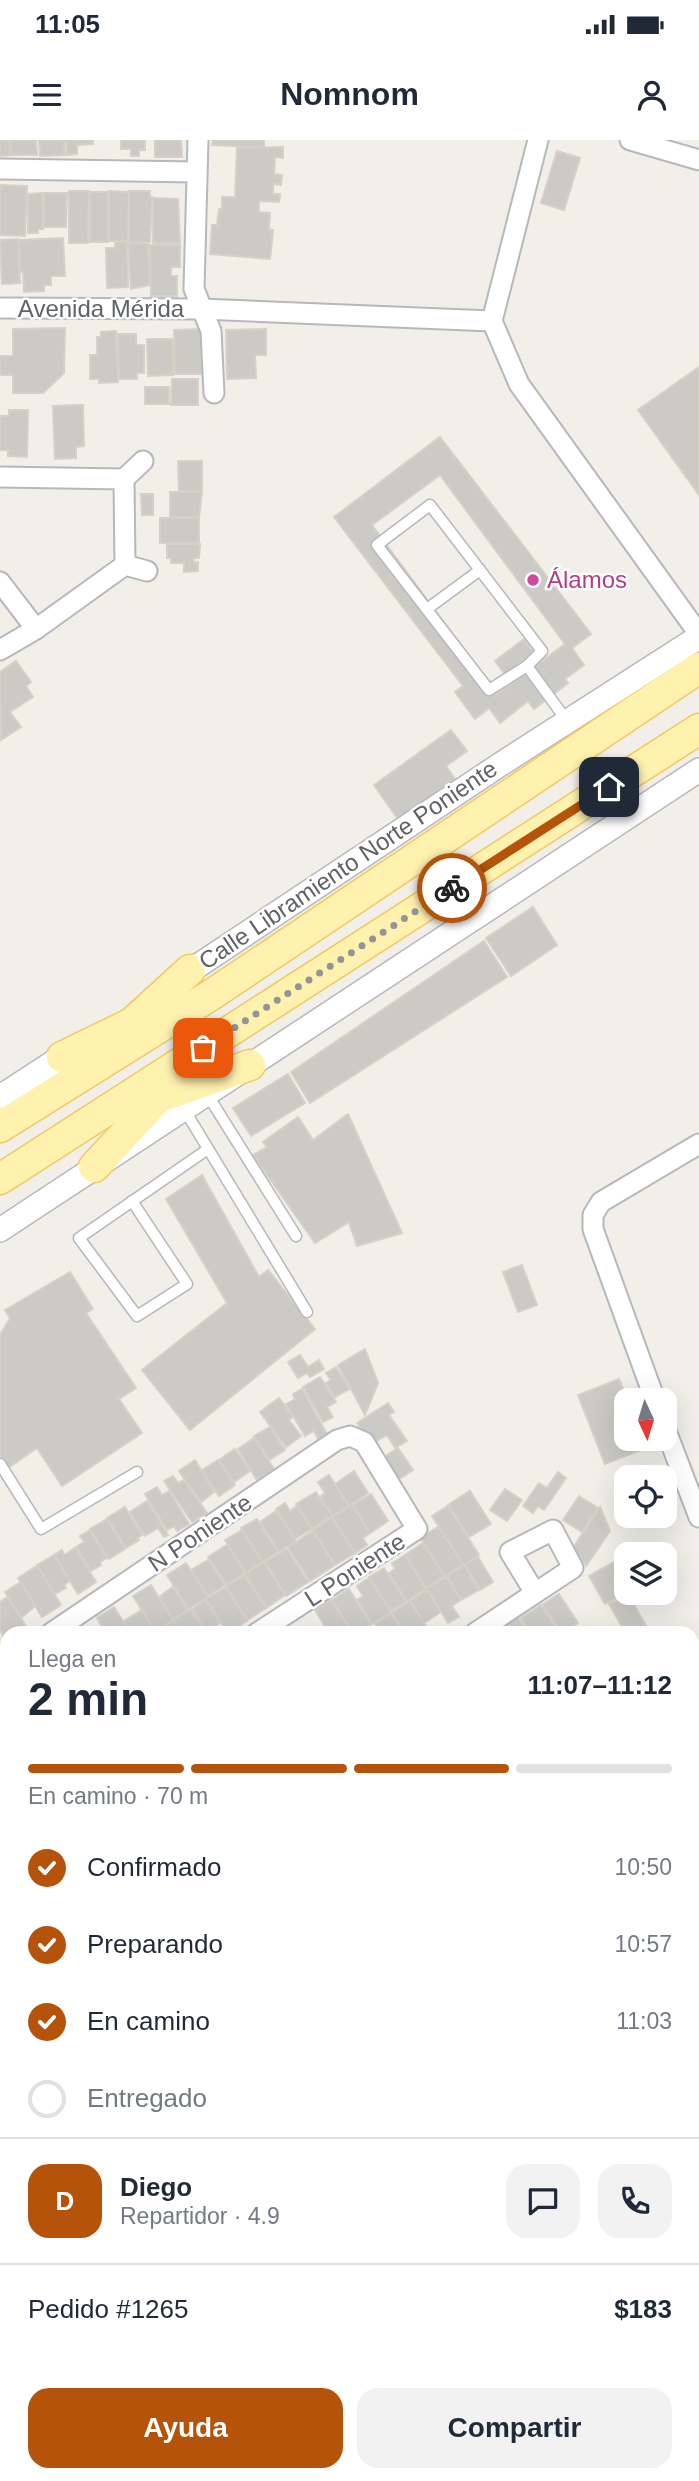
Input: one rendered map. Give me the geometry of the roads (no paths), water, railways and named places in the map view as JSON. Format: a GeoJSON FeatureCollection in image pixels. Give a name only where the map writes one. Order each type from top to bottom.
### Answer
{"type":"FeatureCollection","features":[{"type":"Feature","properties":{"kind":"main road"},"geometry":{"type":"LineString","coordinates":[[71,1068],[211,995],[694,647]]}},
{"type":"Feature","properties":{"kind":"main road"},"geometry":{"type":"LineString","coordinates":[[0,1179],[699,729]]}},
{"type":"Feature","properties":{"kind":"main road"},"geometry":{"type":"LineString","coordinates":[[0,1127],[71,1068],[132,1023],[190,971]]}},
{"type":"Feature","properties":{"kind":"main road"},"geometry":{"type":"LineString","coordinates":[[132,1023],[211,995]]}},
{"type":"Feature","properties":{"kind":"main road"},"geometry":{"type":"LineString","coordinates":[[94,1167],[170,1103],[203,1048]]}},
{"type":"Feature","properties":{"kind":"main road"},"geometry":{"type":"LineString","coordinates":[[88,1123],[170,1103],[250,1065]]}},
{"type":"Feature","properties":{"kind":"street"},"geometry":{"type":"LineString","coordinates":[[198,140],[194,289],[211,331],[214,393]]}},
{"type":"Feature","properties":{"kind":"street"},"geometry":{"type":"LineString","coordinates":[[538,140],[492,321],[519,384],[676,605],[680,626],[694,647]]}},
{"type":"Feature","properties":{"kind":"street"},"geometry":{"type":"LineString","coordinates":[[630,140],[699,160]]}},
{"type":"Feature","properties":{"kind":"street"},"geometry":{"type":"LineString","coordinates":[[0,169],[196,172]]}},
{"type":"Feature","properties":{"kind":"street","name":"Avenida Mérida"},"geometry":{"type":"LineString","coordinates":[[0,308],[201,309],[492,321]]}},
{"type":"Feature","properties":{"kind":"street"},"geometry":{"type":"LineString","coordinates":[[0,477],[124,479],[143,461]]}},
{"type":"Feature","properties":{"kind":"street"},"geometry":{"type":"LineString","coordinates":[[124,479],[125,565]]}},
{"type":"Feature","properties":{"kind":"street"},"geometry":{"type":"LineString","coordinates":[[125,565],[147,571]]}},
{"type":"Feature","properties":{"kind":"street"},"geometry":{"type":"LineString","coordinates":[[0,650],[36,629],[125,565]]}},
{"type":"Feature","properties":{"kind":"street"},"geometry":{"type":"LineString","coordinates":[[0,582],[36,629]]}},
{"type":"Feature","properties":{"kind":"street","name":"Calle Libramiento Norte Poniente"},"geometry":{"type":"LineString","coordinates":[[0,1097],[71,1068],[190,971],[567,721],[694,647]]}},
{"type":"Feature","properties":{"kind":"street"},"geometry":{"type":"LineString","coordinates":[[170,1103],[206,1094],[699,770]]}},
{"type":"Feature","properties":{"kind":"street"},"geometry":{"type":"LineString","coordinates":[[651,1388],[593,1229],[593,1215],[601,1202],[699,1144]]}},
{"type":"Feature","properties":{"kind":"street"},"geometry":{"type":"LineString","coordinates":[[0,1230],[94,1167]]}},
{"type":"Feature","properties":{"kind":"street","name":"N Poniente"},"geometry":{"type":"LineString","coordinates":[[61,1626],[337,1440],[350,1436],[364,1442],[417,1529]]}},
{"type":"Feature","properties":{"kind":"street"},"geometry":{"type":"LineString","coordinates":[[674,1451],[699,1517]]}},
{"type":"Feature","properties":{"kind":"street","name":"L Poniente"},"geometry":{"type":"LineString","coordinates":[[268,1626],[417,1529]]}},
{"type":"Feature","properties":{"kind":"street"},"geometry":{"type":"LineString","coordinates":[[486,1626],[535,1593]]}},
{"type":"Feature","properties":{"kind":"lane"},"geometry":{"type":"LineString","coordinates":[[430,505],[480,570],[542,651],[527,666],[489,691],[377,545],[430,505]]}},
{"type":"Feature","properties":{"kind":"lane"},"geometry":{"type":"LineString","coordinates":[[426,609],[480,570]]}},
{"type":"Feature","properties":{"kind":"lane"},"geometry":{"type":"LineString","coordinates":[[527,666],[567,721]]}},
{"type":"Feature","properties":{"kind":"lane"},"geometry":{"type":"LineString","coordinates":[[206,1094],[296,1236]]}},
{"type":"Feature","properties":{"kind":"lane"},"geometry":{"type":"LineString","coordinates":[[170,1103],[208,1149],[307,1312]]}},
{"type":"Feature","properties":{"kind":"lane"},"geometry":{"type":"LineString","coordinates":[[132,1201],[187,1284],[137,1316],[79,1238],[132,1201],[208,1149]]}},
{"type":"Feature","properties":{"kind":"lane"},"geometry":{"type":"LineString","coordinates":[[0,1464],[41,1529],[137,1472]]}},
{"type":"Feature","properties":{"kind":"place","name":"Álamos"},"geometry":{"type":"Point","coordinates":[533,580]}}]}
